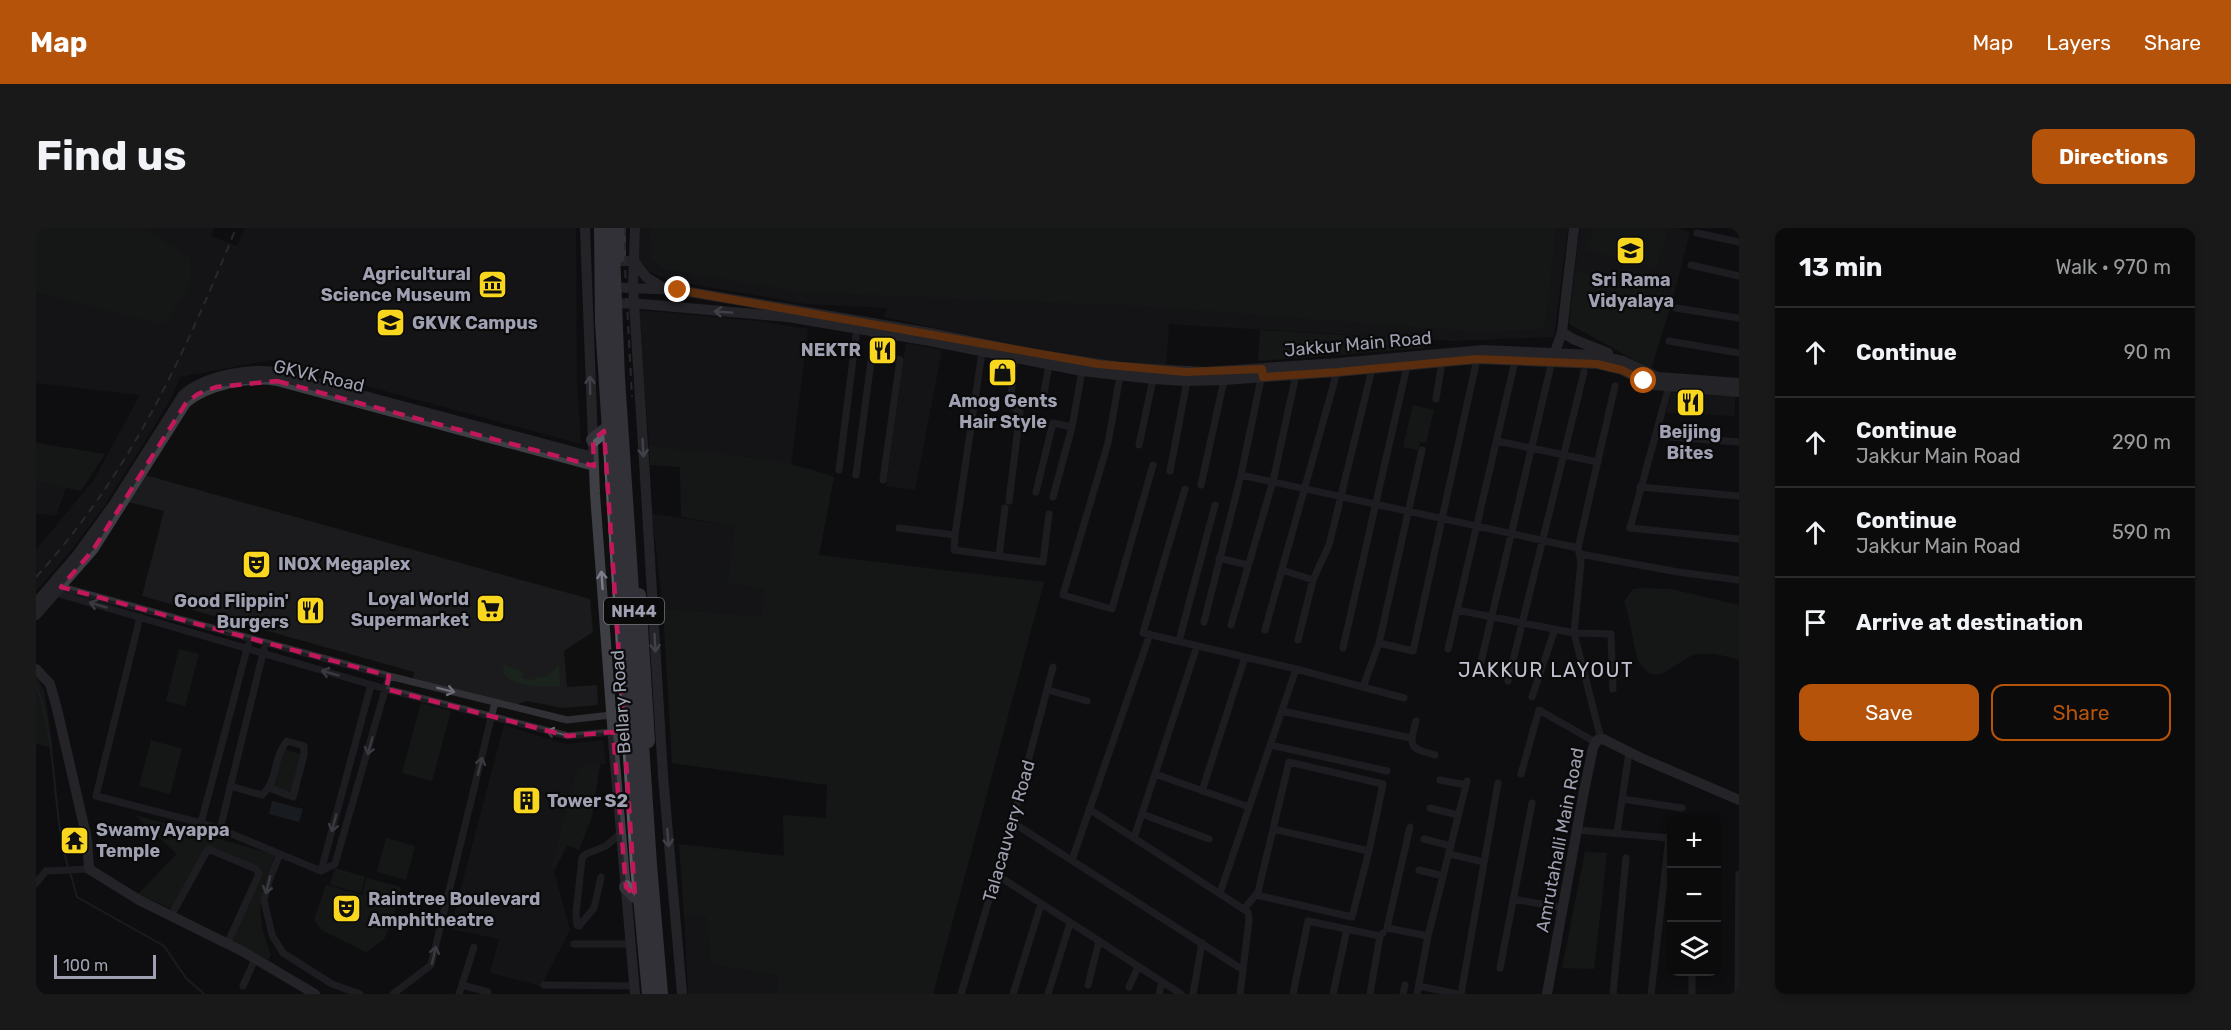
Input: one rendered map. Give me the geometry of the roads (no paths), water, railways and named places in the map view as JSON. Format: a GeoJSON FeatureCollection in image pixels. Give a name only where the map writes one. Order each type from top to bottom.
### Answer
{"type":"FeatureCollection","features":[{"type":"Feature","properties":{"kind":"highway","name":"Bellary Road"},"geometry":{"type":"LineString","coordinates":[[594,228],[591,287],[604,430],[637,991]]}},
{"type":"Feature","properties":{"kind":"highway","name":"Bellary Road"},"geometry":{"type":"LineString","coordinates":[[601,228],[602,322],[636,842],[649,994]]}},
{"type":"Feature","properties":{"kind":"highway","name":"Bellary Road"},"geometry":{"type":"LineString","coordinates":[[612,228],[618,378],[650,865],[661,994]]}},
{"type":"Feature","properties":{"kind":"highway","name":"Bellary Road"},"geometry":{"type":"LineString","coordinates":[[619,228],[619,261],[626,287],[651,789],[667,994]]}},
{"type":"Feature","properties":{"kind":"highway"},"geometry":{"type":"LineString","coordinates":[[593,440],[604,430]]}},
{"type":"Feature","properties":{"kind":"main road"},"geometry":{"type":"LineString","coordinates":[[585,228],[591,287]]}},
{"type":"Feature","properties":{"kind":"main road"},"geometry":{"type":"LineString","coordinates":[[626,287],[634,261],[634,228]]}},
{"type":"Feature","properties":{"kind":"main road"},"geometry":{"type":"LineString","coordinates":[[1553,357],[1562,332],[1574,228]]}},
{"type":"Feature","properties":{"kind":"main road"},"geometry":{"type":"LineString","coordinates":[[619,261],[634,261]]}},
{"type":"Feature","properties":{"kind":"main road"},"geometry":{"type":"LineString","coordinates":[[634,261],[646,277],[664,289]]}},
{"type":"Feature","properties":{"kind":"main road","name":"Jakkur Main Road"},"geometry":{"type":"LineString","coordinates":[[591,287],[664,289],[931,333],[1082,371],[1154,379],[1224,380],[1262,373],[1484,350],[1553,357]]}},
{"type":"Feature","properties":{"kind":"main road"},"geometry":{"type":"LineString","coordinates":[[592,302],[594,461],[611,716],[621,833],[630,891],[630,944],[637,991]]}},
{"type":"Feature","properties":{"kind":"main road","name":"Jakkur Main Road"},"geometry":{"type":"LineString","coordinates":[[592,302],[788,317],[1015,358],[1186,372],[1296,375],[1477,359],[1515,361],[1553,357]]}},
{"type":"Feature","properties":{"kind":"main road"},"geometry":{"type":"LineString","coordinates":[[627,304],[681,994]]}},
{"type":"Feature","properties":{"kind":"main road"},"geometry":{"type":"LineString","coordinates":[[1562,332],[1658,377],[1739,383]]}},
{"type":"Feature","properties":{"kind":"main road"},"geometry":{"type":"LineString","coordinates":[[1553,357],[1593,355],[1618,360]]}},
{"type":"Feature","properties":{"kind":"main road"},"geometry":{"type":"LineString","coordinates":[[1553,357],[1622,370],[1647,383],[1739,392]]}},
{"type":"Feature","properties":{"kind":"main road","name":"GKVK Road"},"geometry":{"type":"LineString","coordinates":[[192,392],[270,380],[594,461]]}},
{"type":"Feature","properties":{"kind":"main road"},"geometry":{"type":"LineString","coordinates":[[36,615],[93,550],[192,392]]}},
{"type":"Feature","properties":{"kind":"main road"},"geometry":{"type":"LineString","coordinates":[[36,603],[77,555],[102,521],[175,405],[192,392]]}},
{"type":"Feature","properties":{"kind":"main road"},"geometry":{"type":"LineString","coordinates":[[36,669],[50,684],[57,709],[87,839],[89,869],[139,900],[227,944],[315,994]]}},
{"type":"Feature","properties":{"kind":"main road","name":"Amrutahalli Main Road"},"geometry":{"type":"LineString","coordinates":[[1547,994],[1577,830],[1598,741],[1739,800]]}},
{"type":"Feature","properties":{"kind":"street"},"geometry":{"type":"LineString","coordinates":[[1697,233],[1739,242]]}},
{"type":"Feature","properties":{"kind":"street"},"geometry":{"type":"LineString","coordinates":[[1691,265],[1739,276]]}},
{"type":"Feature","properties":{"kind":"street"},"geometry":{"type":"LineString","coordinates":[[1676,308],[1739,318]]}},
{"type":"Feature","properties":{"kind":"street"},"geometry":{"type":"LineString","coordinates":[[839,470],[857,328]]}},
{"type":"Feature","properties":{"kind":"street"},"geometry":{"type":"LineString","coordinates":[[856,475],[875,331]]}},
{"type":"Feature","properties":{"kind":"street"},"geometry":{"type":"LineString","coordinates":[[1669,341],[1739,353]]}},
{"type":"Feature","properties":{"kind":"street"},"geometry":{"type":"LineString","coordinates":[[982,352],[954,550],[1043,562],[1049,514]]}},
{"type":"Feature","properties":{"kind":"street"},"geometry":{"type":"LineString","coordinates":[[872,356],[900,360],[883,480]]}},
{"type":"Feature","properties":{"kind":"street"},"geometry":{"type":"LineString","coordinates":[[1480,662],[1553,357]]}},
{"type":"Feature","properties":{"kind":"street"},"geometry":{"type":"LineString","coordinates":[[999,556],[1020,412],[1010,405],[1015,358]]}},
{"type":"Feature","properties":{"kind":"street"},"geometry":{"type":"LineString","coordinates":[[1379,643],[1413,651],[1477,359]]}},
{"type":"Feature","properties":{"kind":"street"},"geometry":{"type":"LineString","coordinates":[[1042,361],[1042,398]]}},
{"type":"Feature","properties":{"kind":"street"},"geometry":{"type":"LineString","coordinates":[[1448,649],[1515,361]]}},
{"type":"Feature","properties":{"kind":"street"},"geometry":{"type":"LineString","coordinates":[[1436,399],[1442,362]]}},
{"type":"Feature","properties":{"kind":"street"},"geometry":{"type":"LineString","coordinates":[[1343,648],[1407,366]]}},
{"type":"Feature","properties":{"kind":"street"},"geometry":{"type":"LineString","coordinates":[[1298,640],[1313,580],[1329,545],[1372,369]]}},
{"type":"Feature","properties":{"kind":"street"},"geometry":{"type":"LineString","coordinates":[[1053,497],[1072,427],[1082,371]]}},
{"type":"Feature","properties":{"kind":"street"},"geometry":{"type":"LineString","coordinates":[[1265,630],[1338,372]]}},
{"type":"Feature","properties":{"kind":"street"},"geometry":{"type":"LineString","coordinates":[[1508,681],[1584,372]]}},
{"type":"Feature","properties":{"kind":"street"},"geometry":{"type":"LineString","coordinates":[[1203,622],[1241,474],[1262,373]]}},
{"type":"Feature","properties":{"kind":"street"},"geometry":{"type":"LineString","coordinates":[[1120,375],[1108,443],[1063,595],[1112,609],[1153,465]]}},
{"type":"Feature","properties":{"kind":"street"},"geometry":{"type":"LineString","coordinates":[[1231,626],[1273,482],[1296,375]]}},
{"type":"Feature","properties":{"kind":"street"},"geometry":{"type":"LineString","coordinates":[[1139,446],[1154,379]]}},
{"type":"Feature","properties":{"kind":"street"},"geometry":{"type":"LineString","coordinates":[[1201,484],[1224,380]]}},
{"type":"Feature","properties":{"kind":"street"},"geometry":{"type":"LineString","coordinates":[[1170,471],[1186,381]]}},
{"type":"Feature","properties":{"kind":"street"},"geometry":{"type":"LineString","coordinates":[[1598,741],[1574,633],[1581,562],[1579,551],[1616,386]]}},
{"type":"Feature","properties":{"kind":"street"},"geometry":{"type":"LineString","coordinates":[[1669,386],[1630,528],[1739,539]]}},
{"type":"Feature","properties":{"kind":"street"},"geometry":{"type":"LineString","coordinates":[[1036,492],[1053,423],[1072,427]]}},
{"type":"Feature","properties":{"kind":"street"},"geometry":{"type":"LineString","coordinates":[[1655,436],[1739,442]]}},
{"type":"Feature","properties":{"kind":"street"},"geometry":{"type":"LineString","coordinates":[[1497,441],[1598,462]]}},
{"type":"Feature","properties":{"kind":"street"},"geometry":{"type":"LineString","coordinates":[[1363,687],[1379,643],[1422,450]]}},
{"type":"Feature","properties":{"kind":"street"},"geometry":{"type":"LineString","coordinates":[[1241,474],[1543,540],[1579,551],[1678,572],[1739,580]]}},
{"type":"Feature","properties":{"kind":"street"},"geometry":{"type":"LineString","coordinates":[[1640,487],[1739,496]]}},
{"type":"Feature","properties":{"kind":"street"},"geometry":{"type":"LineString","coordinates":[[1185,489],[1143,633],[1296,669],[1404,698]]}},
{"type":"Feature","properties":{"kind":"street"},"geometry":{"type":"LineString","coordinates":[[1179,641],[1215,505]]}},
{"type":"Feature","properties":{"kind":"street"},"geometry":{"type":"LineString","coordinates":[[899,528],[955,535]]}},
{"type":"Feature","properties":{"kind":"street"},"geometry":{"type":"LineString","coordinates":[[1218,558],[1248,565]]}},
{"type":"Feature","properties":{"kind":"street"},"geometry":{"type":"LineString","coordinates":[[1282,570],[1313,580]]}},
{"type":"Feature","properties":{"kind":"street"},"geometry":{"type":"LineString","coordinates":[[58,590],[247,649],[492,717],[568,736],[613,732]]}},
{"type":"Feature","properties":{"kind":"street"},"geometry":{"type":"LineString","coordinates":[[58,590],[567,720],[611,716]]}},
{"type":"Feature","properties":{"kind":"street"},"geometry":{"type":"LineString","coordinates":[[1457,610],[1574,633],[1611,634],[1613,689]]}},
{"type":"Feature","properties":{"kind":"street"},"geometry":{"type":"LineString","coordinates":[[140,617],[96,796],[220,829],[321,871]]}},
{"type":"Feature","properties":{"kind":"street"},"geometry":{"type":"LineString","coordinates":[[1532,697],[1555,629]]}},
{"type":"Feature","properties":{"kind":"street"},"geometry":{"type":"LineString","coordinates":[[1072,860],[1150,634]]}},
{"type":"Feature","properties":{"kind":"street"},"geometry":{"type":"LineString","coordinates":[[201,824],[249,639]]}},
{"type":"Feature","properties":{"kind":"street"},"geometry":{"type":"LineString","coordinates":[[220,829],[265,644]]}},
{"type":"Feature","properties":{"kind":"street"},"geometry":{"type":"LineString","coordinates":[[1134,838],[1197,646]]}},
{"type":"Feature","properties":{"kind":"street"},"geometry":{"type":"LineString","coordinates":[[1202,791],[1245,657]]}},
{"type":"Feature","properties":{"kind":"street","name":"Talacauvery Road"},"geometry":{"type":"LineString","coordinates":[[961,994],[1012,822],[1053,667]]}},
{"type":"Feature","properties":{"kind":"street"},"geometry":{"type":"LineString","coordinates":[[1220,893],[1296,669]]}},
{"type":"Feature","properties":{"kind":"street"},"geometry":{"type":"LineString","coordinates":[[321,871],[334,864],[339,853],[389,676]]}},
{"type":"Feature","properties":{"kind":"street"},"geometry":{"type":"LineString","coordinates":[[321,871],[371,685]]}},
{"type":"Feature","properties":{"kind":"street"},"geometry":{"type":"LineString","coordinates":[[1048,690],[1087,701]]}},
{"type":"Feature","properties":{"kind":"street"},"geometry":{"type":"LineString","coordinates":[[393,994],[431,965],[495,702]]}},
{"type":"Feature","properties":{"kind":"street"},"geometry":{"type":"LineString","coordinates":[[1521,774],[1539,710],[1598,741]]}},
{"type":"Feature","properties":{"kind":"street"},"geometry":{"type":"LineString","coordinates":[[1282,711],[1411,738]]}},
{"type":"Feature","properties":{"kind":"street"},"geometry":{"type":"LineString","coordinates":[[1416,721],[1411,738],[1414,748],[1435,755]]}},
{"type":"Feature","properties":{"kind":"street"},"geometry":{"type":"LineString","coordinates":[[230,786],[262,795],[269,788],[281,747],[287,741],[304,746],[304,755],[293,796],[269,788]]}},
{"type":"Feature","properties":{"kind":"street"},"geometry":{"type":"LineString","coordinates":[[1270,745],[1387,771]]}},
{"type":"Feature","properties":{"kind":"street"},"geometry":{"type":"LineString","coordinates":[[1617,833],[1629,753]]}},
{"type":"Feature","properties":{"kind":"street"},"geometry":{"type":"LineString","coordinates":[[1334,773],[1338,760]]}},
{"type":"Feature","properties":{"kind":"street"},"geometry":{"type":"LineString","coordinates":[[1244,909],[1256,895],[1289,762],[1383,783],[1352,917],[1256,895]]}},
{"type":"Feature","properties":{"kind":"street"},"geometry":{"type":"LineString","coordinates":[[1155,774],[1249,807]]}},
{"type":"Feature","properties":{"kind":"street"},"geometry":{"type":"LineString","coordinates":[[1440,780],[1466,783],[1428,936],[1418,990],[1459,994],[1498,783]]}},
{"type":"Feature","properties":{"kind":"street"},"geometry":{"type":"LineString","coordinates":[[1622,799],[1682,808]]}},
{"type":"Feature","properties":{"kind":"street"},"geometry":{"type":"LineString","coordinates":[[1500,968],[1532,803]]}},
{"type":"Feature","properties":{"kind":"street"},"geometry":{"type":"LineString","coordinates":[[1430,808],[1458,815]]}},
{"type":"Feature","properties":{"kind":"street"},"geometry":{"type":"LineString","coordinates":[[1089,809],[1249,914],[1240,994]]}},
{"type":"Feature","properties":{"kind":"street"},"geometry":{"type":"LineString","coordinates":[[1142,814],[1209,839]]}},
{"type":"Feature","properties":{"kind":"street"},"geometry":{"type":"LineString","coordinates":[[1012,822],[1243,970]]}},
{"type":"Feature","properties":{"kind":"street"},"geometry":{"type":"LineString","coordinates":[[1370,994],[1380,936],[1387,928],[1410,827]]}},
{"type":"Feature","properties":{"kind":"street"},"geometry":{"type":"LineString","coordinates":[[1273,828],[1369,851]]}},
{"type":"Feature","properties":{"kind":"street"},"geometry":{"type":"LineString","coordinates":[[1577,830],[1669,838],[1651,994]]}},
{"type":"Feature","properties":{"kind":"street"},"geometry":{"type":"LineString","coordinates":[[601,877],[602,881],[594,908],[579,926],[576,914],[582,858],[606,846],[621,833]]}},
{"type":"Feature","properties":{"kind":"street"},"geometry":{"type":"LineString","coordinates":[[1424,839],[1484,862]]}},
{"type":"Feature","properties":{"kind":"street"},"geometry":{"type":"LineString","coordinates":[[171,916],[208,849],[256,869],[259,874],[227,944]]}},
{"type":"Feature","properties":{"kind":"street"},"geometry":{"type":"LineString","coordinates":[[280,854],[271,874],[264,900],[272,935],[283,953],[332,984],[360,994]]}},
{"type":"Feature","properties":{"kind":"street"},"geometry":{"type":"LineString","coordinates":[[1612,994],[1626,858]]}},
{"type":"Feature","properties":{"kind":"street"},"geometry":{"type":"LineString","coordinates":[[36,883],[46,871],[89,869]]}},
{"type":"Feature","properties":{"kind":"street"},"geometry":{"type":"LineString","coordinates":[[1419,870],[1443,876]]}},
{"type":"Feature","properties":{"kind":"street"},"geometry":{"type":"LineString","coordinates":[[1738,994],[1739,874]]}},
{"type":"Feature","properties":{"kind":"street"},"geometry":{"type":"LineString","coordinates":[[997,875],[1181,994]]}},
{"type":"Feature","properties":{"kind":"street"},"geometry":{"type":"LineString","coordinates":[[1514,899],[1564,908]]}},
{"type":"Feature","properties":{"kind":"street"},"geometry":{"type":"LineString","coordinates":[[1013,994],[1041,904]]}},
{"type":"Feature","properties":{"kind":"street"},"geometry":{"type":"LineString","coordinates":[[1293,994],[1308,921],[1380,936]]}},
{"type":"Feature","properties":{"kind":"street"},"geometry":{"type":"LineString","coordinates":[[1048,994],[1070,922]]}},
{"type":"Feature","properties":{"kind":"street"},"geometry":{"type":"LineString","coordinates":[[1387,928],[1428,936]]}},
{"type":"Feature","properties":{"kind":"street"},"geometry":{"type":"LineString","coordinates":[[1333,994],[1347,929]]}},
{"type":"Feature","properties":{"kind":"street"},"geometry":{"type":"LineString","coordinates":[[1088,984],[1099,941]]}},
{"type":"Feature","properties":{"kind":"street"},"geometry":{"type":"LineString","coordinates":[[1193,994],[1202,943]]}},
{"type":"Feature","properties":{"kind":"street"},"geometry":{"type":"LineString","coordinates":[[574,944],[630,944]]}},
{"type":"Feature","properties":{"kind":"street"},"geometry":{"type":"LineString","coordinates":[[459,994],[474,947]]}},
{"type":"Feature","properties":{"kind":"street"},"geometry":{"type":"LineString","coordinates":[[243,986],[255,959]]}},
{"type":"Feature","properties":{"kind":"street"},"geometry":{"type":"LineString","coordinates":[[1129,987],[1138,967]]}},
{"type":"Feature","properties":{"kind":"street"},"geometry":{"type":"LineString","coordinates":[[1692,976],[1692,994]]}},
{"type":"Feature","properties":{"kind":"street"},"geometry":{"type":"LineString","coordinates":[[1159,994],[1162,982]]}},
{"type":"Feature","properties":{"kind":"street"},"geometry":{"type":"LineString","coordinates":[[462,984],[488,992]]}},
{"type":"Feature","properties":{"kind":"street"},"geometry":{"type":"LineString","coordinates":[[544,985],[637,991]]}},
{"type":"Feature","properties":{"kind":"street"},"geometry":{"type":"LineString","coordinates":[[1402,994],[1405,985]]}},
{"type":"Feature","properties":{"kind":"waterway"},"geometry":{"type":"LineString","coordinates":[[36,684],[48,729],[59,821],[68,867]]}},
{"type":"Feature","properties":{"kind":"waterway"},"geometry":{"type":"LineString","coordinates":[[70,872],[77,897],[164,946],[186,978],[204,994]]}},
{"type":"Feature","properties":{"kind":"railway"},"geometry":{"type":"LineString","coordinates":[[36,577],[100,497],[152,412],[175,368],[236,228]]}},
{"type":"Feature","properties":{"kind":"railway"},"geometry":{"type":"LineString","coordinates":[[625,228],[632,397]]}},
{"type":"Feature","properties":{"kind":"place","name":"Sri Rama Vidyalaya"},"geometry":{"type":"Point","coordinates":[1631,251]}},
{"type":"Feature","properties":{"kind":"place","name":"Agricultural Science Museum"},"geometry":{"type":"Point","coordinates":[492,284]}},
{"type":"Feature","properties":{"kind":"place","name":"GKVK Campus"},"geometry":{"type":"Point","coordinates":[391,323]}},
{"type":"Feature","properties":{"kind":"place","name":"NEKTR"},"geometry":{"type":"Point","coordinates":[882,350]}},
{"type":"Feature","properties":{"kind":"place","name":"Amog Gents Hair Style"},"geometry":{"type":"Point","coordinates":[1003,372]}},
{"type":"Feature","properties":{"kind":"place","name":"Beijing Bites"},"geometry":{"type":"Point","coordinates":[1690,403]}},
{"type":"Feature","properties":{"kind":"place","name":"INOX Megaplex"},"geometry":{"type":"Point","coordinates":[257,564]}},
{"type":"Feature","properties":{"kind":"place","name":"Loyal World Supermarket"},"geometry":{"type":"Point","coordinates":[490,609]}},
{"type":"Feature","properties":{"kind":"place","name":"Good Flippin' Burgers"},"geometry":{"type":"Point","coordinates":[310,611]}},
{"type":"Feature","properties":{"kind":"place","name":"Tower S2"},"geometry":{"type":"Point","coordinates":[526,801]}},
{"type":"Feature","properties":{"kind":"place","name":"Swamy Ayappa Temple"},"geometry":{"type":"Point","coordinates":[75,840]}},
{"type":"Feature","properties":{"kind":"place","name":"Raintree Boulevard Amphitheatre"},"geometry":{"type":"Point","coordinates":[347,909]}},
{"type":"Feature","properties":{"kind":"district","name":"JAKKUR LAYOUT"},"geometry":{"type":"Point","coordinates":[1546,670]}}]}
